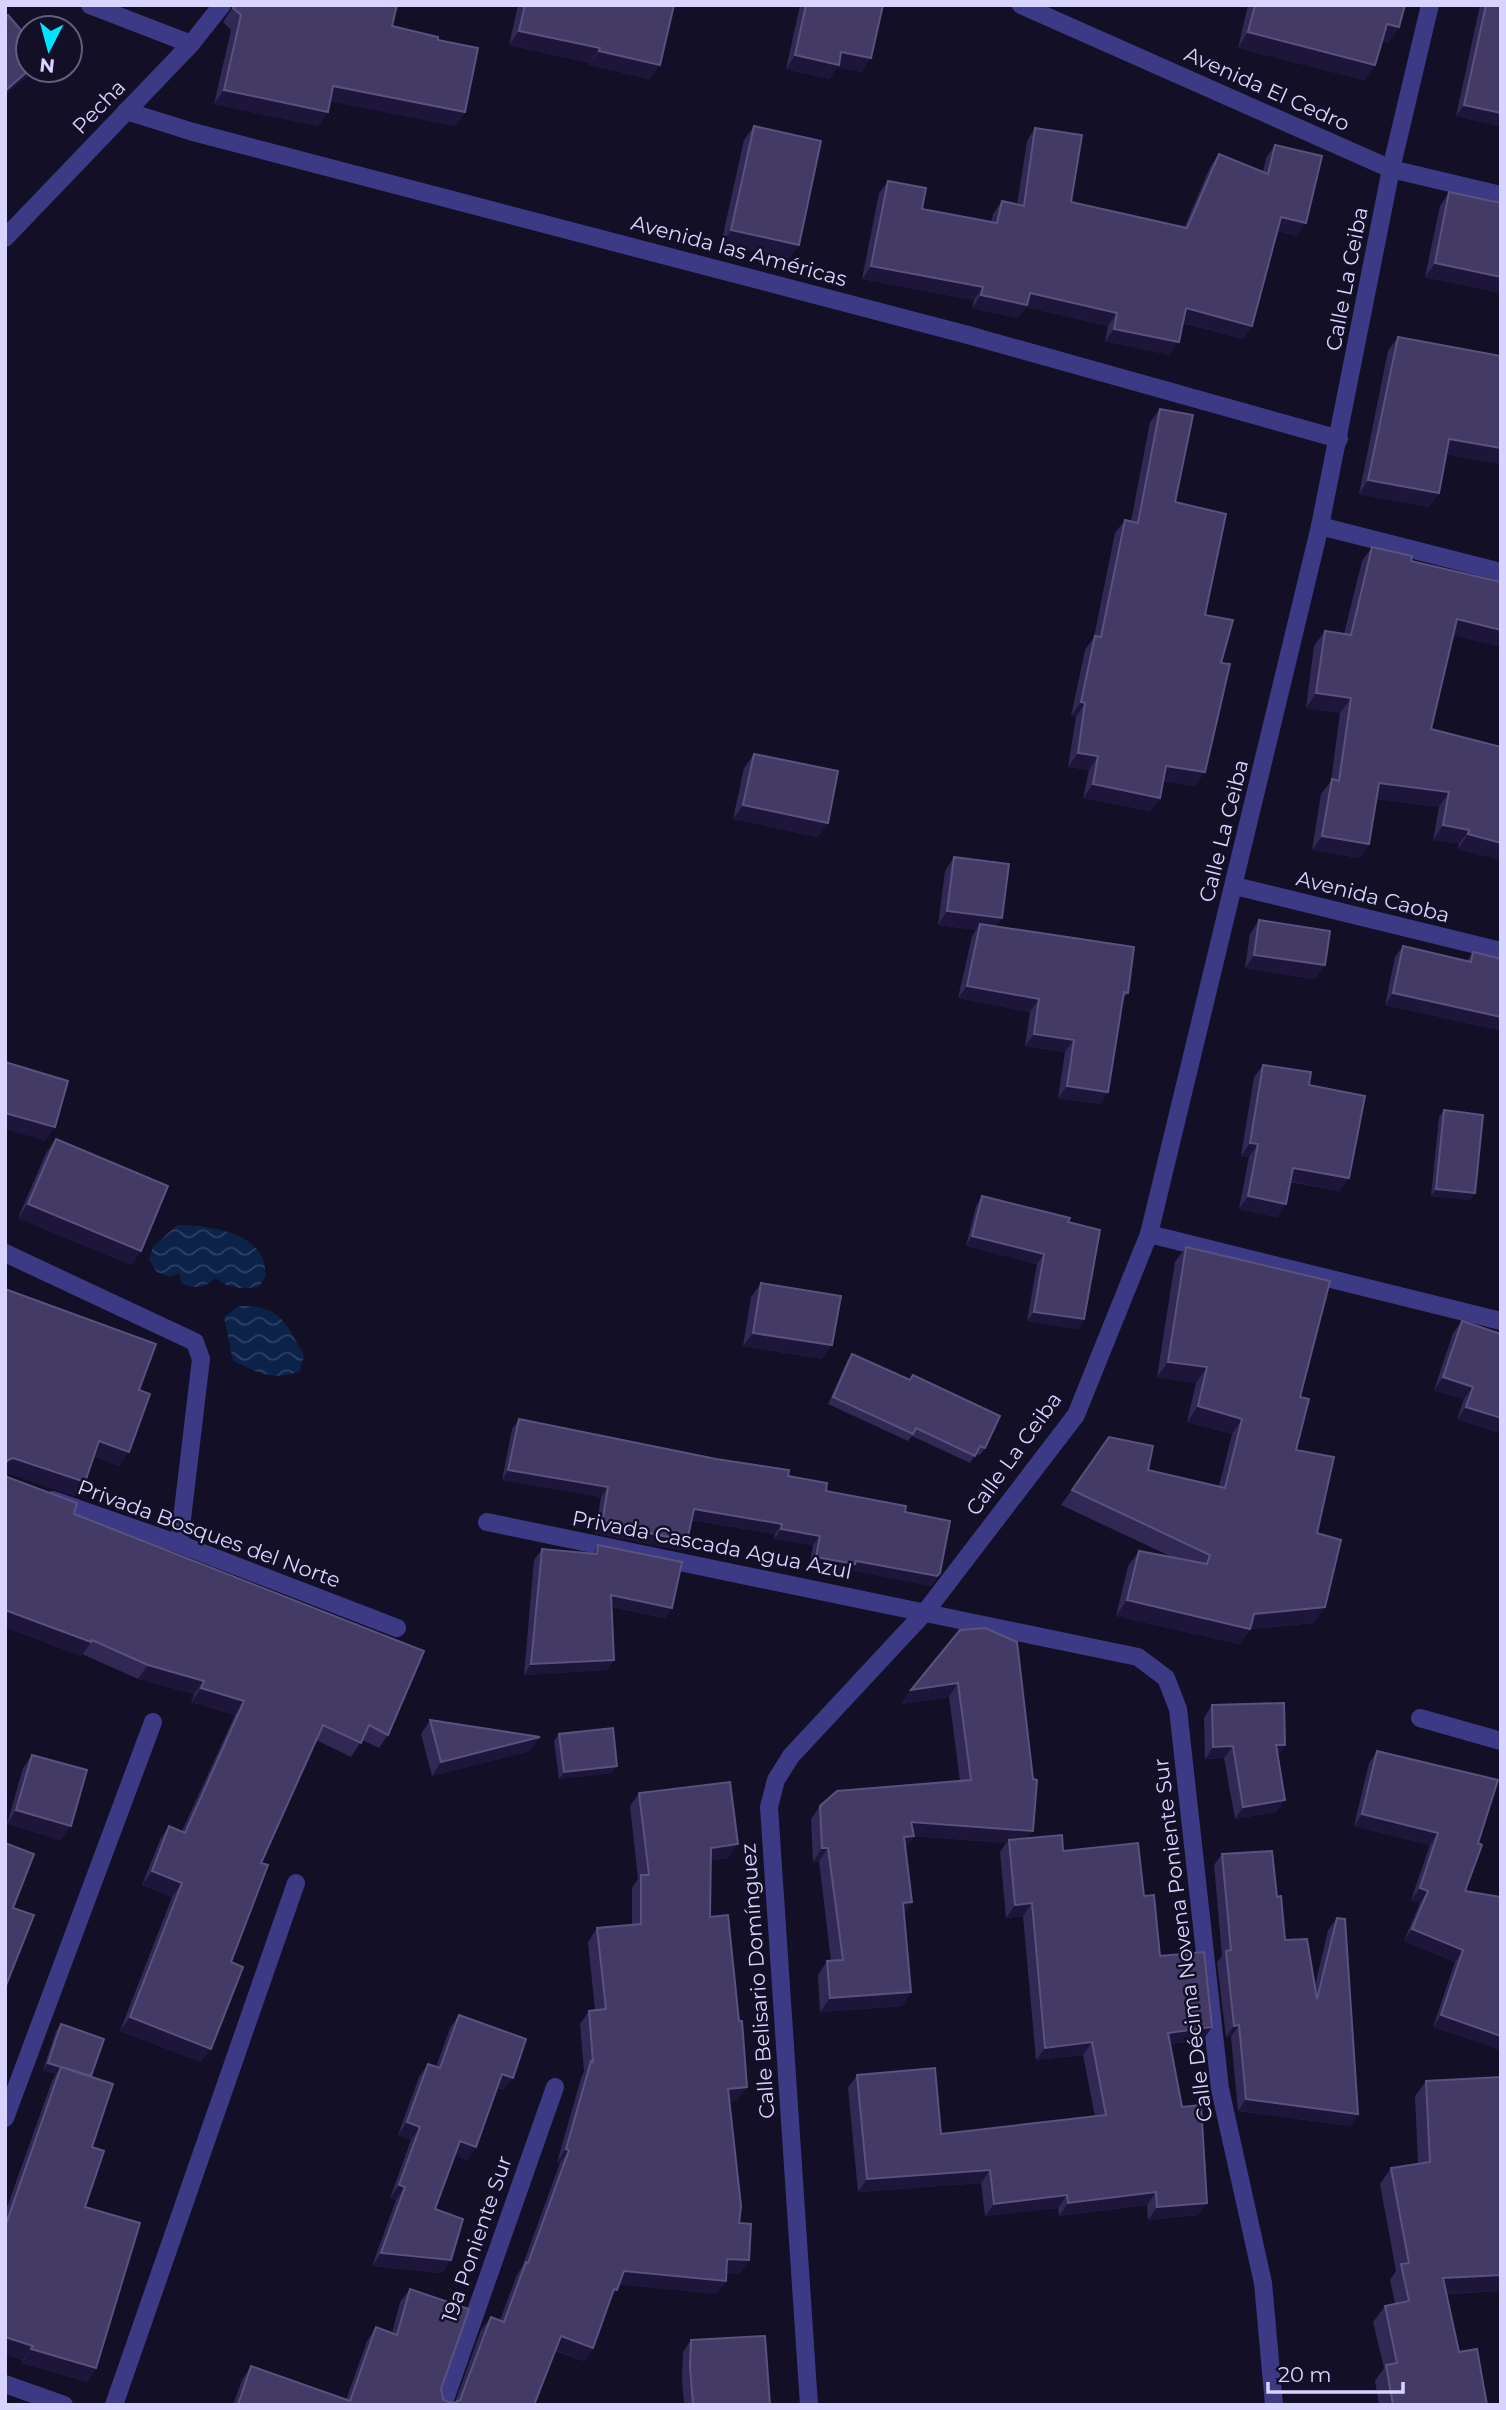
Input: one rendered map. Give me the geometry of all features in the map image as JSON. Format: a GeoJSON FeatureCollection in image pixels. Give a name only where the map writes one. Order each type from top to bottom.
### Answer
{"type":"FeatureCollection","features":[{"type":"Feature","properties":{"kind":"street"},"geometry":{"type":"LineString","coordinates":[[90,5],[191,44]]}},
{"type":"Feature","properties":{"kind":"street","name":"Pecha"},"geometry":{"type":"LineString","coordinates":[[5,238],[191,44],[222,5]]}},
{"type":"Feature","properties":{"kind":"street","name":"Avenida El Cedro"},"geometry":{"type":"LineString","coordinates":[[1021,5],[1391,169],[1501,195]]}},
{"type":"Feature","properties":{"kind":"street","name":"Calle La Ceiba"},"geometry":{"type":"LineString","coordinates":[[926,1611],[1076,1415],[1149,1234],[1320,526],[1391,169],[1430,5]]}},
{"type":"Feature","properties":{"kind":"street","name":"Avenida las Américas"},"geometry":{"type":"LineString","coordinates":[[127,111],[193,132],[968,335],[1339,439]]}},
{"type":"Feature","properties":{"kind":"street"},"geometry":{"type":"LineString","coordinates":[[1320,526],[1501,572]]}},
{"type":"Feature","properties":{"kind":"street","name":"Avenida Caoba"},"geometry":{"type":"LineString","coordinates":[[1234,886],[1501,951]]}},
{"type":"Feature","properties":{"kind":"street"},"geometry":{"type":"LineString","coordinates":[[1149,1234],[1501,1321]]}},
{"type":"Feature","properties":{"kind":"street"},"geometry":{"type":"LineString","coordinates":[[5,1252],[195,1342],[201,1359],[178,1544]]}},
{"type":"Feature","properties":{"kind":"street","name":"Privada Bosques del Norte"},"geometry":{"type":"LineString","coordinates":[[42,1496],[178,1544],[397,1628]]}},
{"type":"Feature","properties":{"kind":"street","name":"Privada Cascada Agua Azul"},"geometry":{"type":"LineString","coordinates":[[488,1522],[1138,1657],[1166,1678]]}},
{"type":"Feature","properties":{"kind":"street","name":"Calle Belisario Domínguez"},"geometry":{"type":"LineString","coordinates":[[809,2405],[769,1807],[776,1780],[791,1756],[926,1611]]}},
{"type":"Feature","properties":{"kind":"street","name":"Calle Décima Novena Poniente Sur"},"geometry":{"type":"LineString","coordinates":[[1166,1678],[1178,1709],[1220,2089],[1264,2283],[1274,2405]]}},
{"type":"Feature","properties":{"kind":"street"},"geometry":{"type":"LineString","coordinates":[[1420,1718],[1501,1741]]}},
{"type":"Feature","properties":{"kind":"street"},"geometry":{"type":"LineString","coordinates":[[5,2118],[153,1722]]}},
{"type":"Feature","properties":{"kind":"street"},"geometry":{"type":"LineString","coordinates":[[114,2405],[296,1883]]}},
{"type":"Feature","properties":{"kind":"street","name":"19a Poniente Sur"},"geometry":{"type":"LineString","coordinates":[[443,2405],[555,2087]]}},
{"type":"Feature","properties":{"kind":"street"},"geometry":{"type":"LineString","coordinates":[[5,2384],[64,2405]]}},
{"type":"Feature","properties":{"kind":"water"},"geometry":{"type":"Polygon","coordinates":[[[177,1225],[212,1228],[248,1241],[257,1249],[264,1263],[266,1276],[259,1287],[235,1287],[215,1278],[204,1286],[192,1287],[182,1284],[179,1273],[169,1277],[157,1272],[149,1260],[153,1247],[177,1225]]]}},
{"type":"Feature","properties":{"kind":"water"},"geometry":{"type":"Polygon","coordinates":[[[239,1306],[264,1309],[280,1318],[304,1355],[300,1371],[274,1376],[233,1361],[224,1317],[239,1306]]]}},
{"type":"Feature","properties":{"kind":"building"},"geometry":{"type":"Polygon","coordinates":[[[235,5],[397,5],[392,26],[438,37],[438,40],[478,48],[465,112],[333,86],[328,112],[224,90],[241,15],[233,8],[235,5]]]}},
{"type":"Feature","properties":{"kind":"building"},"geometry":{"type":"Polygon","coordinates":[[[525,5],[674,5],[660,65],[599,51],[600,48],[519,31],[525,5]]]}},
{"type":"Feature","properties":{"kind":"building"},"geometry":{"type":"Polygon","coordinates":[[[806,5],[883,5],[871,58],[841,52],[839,65],[795,55],[806,5]]]}},
{"type":"Feature","properties":{"kind":"building"},"geometry":{"type":"Polygon","coordinates":[[[1255,5],[1405,5],[1399,27],[1387,24],[1375,65],[1248,32],[1255,5]]]}},
{"type":"Feature","properties":{"kind":"building"},"geometry":{"type":"Polygon","coordinates":[[[1486,5],[1501,5],[1501,113],[1464,105],[1486,5]]]}},
{"type":"Feature","properties":{"kind":"building"},"geometry":{"type":"Polygon","coordinates":[[[8,15],[14,22],[14,83],[5,91],[5,18],[8,15]]]}},
{"type":"Feature","properties":{"kind":"building"},"geometry":{"type":"Polygon","coordinates":[[[754,126],[821,141],[799,245],[731,230],[754,126]]]}},
{"type":"Feature","properties":{"kind":"building"},"geometry":{"type":"Polygon","coordinates":[[[1035,128],[1082,135],[1071,202],[1187,228],[1219,154],[1268,174],[1275,145],[1322,156],[1306,223],[1281,217],[1252,326],[1186,308],[1179,342],[1114,329],[1117,313],[1030,293],[1027,305],[981,295],[983,287],[871,266],[888,181],[926,188],[922,209],[997,223],[1002,201],[1024,206],[1035,128]]]}},
{"type":"Feature","properties":{"kind":"building"},"geometry":{"type":"Polygon","coordinates":[[[1449,192],[1501,203],[1501,277],[1435,263],[1449,192]]]}},
{"type":"Feature","properties":{"kind":"building"},"geometry":{"type":"Polygon","coordinates":[[[1398,337],[1501,356],[1501,448],[1449,439],[1439,493],[1368,480],[1398,337]]]}},
{"type":"Feature","properties":{"kind":"building"},"geometry":{"type":"Polygon","coordinates":[[[1160,409],[1193,415],[1175,502],[1226,514],[1205,615],[1233,620],[1221,663],[1230,664],[1205,772],[1166,766],[1160,798],[1093,784],[1098,756],[1078,753],[1085,703],[1081,702],[1095,636],[1101,637],[1125,520],[1138,523],[1160,409]]]}},
{"type":"Feature","properties":{"kind":"building"},"geometry":{"type":"Polygon","coordinates":[[[1372,547],[1412,556],[1411,561],[1501,582],[1501,630],[1457,619],[1431,729],[1501,747],[1501,843],[1468,834],[1469,830],[1443,825],[1449,792],[1379,783],[1369,844],[1322,836],[1332,779],[1339,781],[1351,698],[1316,693],[1325,631],[1351,635],[1372,547]]]}},
{"type":"Feature","properties":{"kind":"building"},"geometry":{"type":"Polygon","coordinates":[[[754,754],[838,771],[828,823],[743,805],[754,754]]]}},
{"type":"Feature","properties":{"kind":"building"},"geometry":{"type":"Polygon","coordinates":[[[954,857],[1009,864],[1002,918],[947,911],[954,857]]]}},
{"type":"Feature","properties":{"kind":"building"},"geometry":{"type":"Polygon","coordinates":[[[1259,920],[1330,931],[1325,965],[1254,955],[1259,920]]]}},
{"type":"Feature","properties":{"kind":"building"},"geometry":{"type":"Polygon","coordinates":[[[980,924],[1134,947],[1128,993],[1124,992],[1108,1092],[1067,1086],[1074,1040],[1034,1034],[1039,999],[967,986],[980,924]]]}},
{"type":"Feature","properties":{"kind":"building"},"geometry":{"type":"Polygon","coordinates":[[[1403,946],[1471,962],[1473,952],[1501,959],[1501,1017],[1393,993],[1403,946]]]}},
{"type":"Feature","properties":{"kind":"building"},"geometry":{"type":"Polygon","coordinates":[[[5,1062],[68,1081],[55,1127],[5,1113],[5,1062]]]}},
{"type":"Feature","properties":{"kind":"building"},"geometry":{"type":"Polygon","coordinates":[[[1263,1065],[1311,1072],[1309,1085],[1365,1096],[1349,1178],[1293,1168],[1286,1204],[1248,1196],[1258,1144],[1250,1143],[1263,1065]]]}},
{"type":"Feature","properties":{"kind":"building"},"geometry":{"type":"Polygon","coordinates":[[[1444,1110],[1483,1115],[1475,1193],[1436,1189],[1444,1110]]]}},
{"type":"Feature","properties":{"kind":"building"},"geometry":{"type":"Polygon","coordinates":[[[56,1139],[168,1186],[141,1251],[28,1204],[56,1139]]]}},
{"type":"Feature","properties":{"kind":"building"},"geometry":{"type":"Polygon","coordinates":[[[982,1196],[1070,1218],[1068,1222],[1100,1230],[1084,1319],[1034,1312],[1044,1254],[972,1236],[982,1196]]]}},
{"type":"Feature","properties":{"kind":"building"},"geometry":{"type":"Polygon","coordinates":[[[1186,1247],[1330,1281],[1300,1397],[1309,1399],[1296,1450],[1334,1457],[1317,1533],[1341,1540],[1325,1607],[1254,1614],[1250,1629],[1127,1600],[1139,1551],[1207,1564],[1210,1555],[1072,1490],[1109,1437],[1153,1446],[1148,1470],[1225,1488],[1242,1419],[1198,1406],[1207,1367],[1168,1362],[1186,1247]]]}},
{"type":"Feature","properties":{"kind":"building"},"geometry":{"type":"Polygon","coordinates":[[[761,1283],[841,1296],[832,1345],[753,1333],[761,1283]]]}},
{"type":"Feature","properties":{"kind":"building"},"geometry":{"type":"Polygon","coordinates":[[[5,1289],[156,1344],[139,1390],[150,1394],[129,1452],[99,1441],[85,1482],[13,1458],[5,1464],[5,1289]]]}},
{"type":"Feature","properties":{"kind":"building"},"geometry":{"type":"Polygon","coordinates":[[[1462,1321],[1501,1334],[1501,1418],[1466,1407],[1473,1387],[1443,1377],[1462,1321]]]}},
{"type":"Feature","properties":{"kind":"building"},"geometry":{"type":"Polygon","coordinates":[[[852,1354],[910,1380],[913,1375],[1000,1416],[985,1448],[980,1446],[975,1456],[916,1428],[913,1434],[833,1397],[852,1354]]]}},
{"type":"Feature","properties":{"kind":"building"},"geometry":{"type":"Polygon","coordinates":[[[519,1419],[716,1459],[789,1470],[788,1476],[827,1483],[826,1491],[906,1506],[905,1512],[950,1521],[940,1573],[937,1576],[856,1561],[855,1564],[816,1557],[820,1536],[781,1529],[782,1524],[694,1509],[687,1541],[602,1523],[608,1487],[508,1470],[519,1419]]]}},
{"type":"Feature","properties":{"kind":"building"},"geometry":{"type":"Polygon","coordinates":[[[5,1472],[7,1477],[77,1503],[74,1514],[424,1651],[388,1735],[369,1725],[361,1743],[323,1725],[261,1863],[268,1865],[231,1962],[243,1967],[211,2049],[130,2017],[182,1883],[152,1871],[169,1826],[185,1833],[244,1701],[201,1688],[204,1681],[148,1665],[92,1640],[91,1642],[5,1610],[5,1472]]]}},
{"type":"Feature","properties":{"kind":"building"},"geometry":{"type":"Polygon","coordinates":[[[598,1545],[682,1562],[672,1608],[611,1595],[614,1660],[531,1664],[542,1549],[597,1554],[598,1545]]]}},
{"type":"Feature","properties":{"kind":"building"},"geometry":{"type":"Polygon","coordinates":[[[985,1628],[1017,1642],[1033,1779],[1037,1780],[1033,1831],[911,1822],[914,1836],[904,1837],[912,1902],[903,1903],[911,1992],[830,1998],[827,1961],[843,1960],[828,1848],[822,1848],[820,1806],[837,1791],[971,1780],[958,1683],[911,1690],[960,1630],[985,1628]]]}},
{"type":"Feature","properties":{"kind":"building"},"geometry":{"type":"Polygon","coordinates":[[[1284,1703],[1285,1745],[1276,1745],[1285,1800],[1243,1807],[1233,1746],[1213,1747],[1212,1705],[1284,1703]]]}},
{"type":"Feature","properties":{"kind":"building"},"geometry":{"type":"Polygon","coordinates":[[[430,1720],[540,1737],[441,1762],[430,1720]]]}},
{"type":"Feature","properties":{"kind":"building"},"geometry":{"type":"Polygon","coordinates":[[[613,1728],[617,1766],[564,1772],[559,1734],[613,1728]]]}},
{"type":"Feature","properties":{"kind":"building"},"geometry":{"type":"Polygon","coordinates":[[[1377,1751],[1498,1780],[1478,1843],[1482,1845],[1465,1891],[1501,1897],[1501,2036],[1441,2015],[1463,1950],[1412,1929],[1428,1891],[1420,1888],[1438,1833],[1362,1814],[1377,1751]]]}},
{"type":"Feature","properties":{"kind":"building"},"geometry":{"type":"Polygon","coordinates":[[[32,1755],[87,1770],[71,1826],[16,1810],[32,1755]]]}},
{"type":"Feature","properties":{"kind":"building"},"geometry":{"type":"Polygon","coordinates":[[[730,1782],[738,1844],[711,1848],[710,1917],[728,1915],[739,2021],[742,2021],[747,2087],[728,2089],[741,2206],[739,2223],[751,2224],[749,2260],[727,2259],[726,2281],[624,2271],[617,2290],[614,2289],[593,2348],[561,2336],[534,2405],[238,2405],[251,2366],[350,2401],[376,2327],[397,2335],[410,2289],[469,2309],[441,2389],[443,2399],[448,2402],[460,2400],[491,2317],[504,2322],[569,2150],[566,2149],[591,2061],[593,2062],[589,2011],[606,2009],[597,1928],[641,1924],[641,1875],[649,1875],[639,1793],[730,1782]]]}},
{"type":"Feature","properties":{"kind":"building"},"geometry":{"type":"Polygon","coordinates":[[[1062,1835],[1063,1851],[1138,1843],[1144,1896],[1154,1895],[1160,1956],[1204,1952],[1212,2027],[1168,2033],[1182,2107],[1201,2105],[1207,2203],[1157,2207],[1156,2192],[1068,2203],[1067,2195],[994,2204],[990,2170],[867,2179],[857,2075],[935,2068],[941,2134],[1106,2115],[1092,2042],[1045,2048],[1032,1903],[1015,1905],[1009,1840],[1062,1835]]]}},
{"type":"Feature","properties":{"kind":"building"},"geometry":{"type":"Polygon","coordinates":[[[5,1843],[34,1854],[13,1908],[34,1915],[5,1988],[5,1843]]]}},
{"type":"Feature","properties":{"kind":"building"},"geometry":{"type":"Polygon","coordinates":[[[1272,1851],[1277,1897],[1281,1896],[1285,1940],[1307,1939],[1317,1999],[1337,1918],[1345,1919],[1358,2114],[1246,2099],[1239,2025],[1234,2026],[1226,1951],[1231,1950],[1222,1854],[1272,1851]]]}},
{"type":"Feature","properties":{"kind":"building"},"geometry":{"type":"Polygon","coordinates":[[[459,2015],[526,2039],[513,2078],[502,2074],[476,2147],[460,2141],[435,2209],[463,2219],[451,2260],[381,2253],[405,2187],[399,2185],[420,2127],[407,2122],[428,2064],[440,2068],[459,2015]]]}},
{"type":"Feature","properties":{"kind":"building"},"geometry":{"type":"Polygon","coordinates":[[[61,2024],[104,2039],[91,2076],[48,2063],[61,2024]]]}},
{"type":"Feature","properties":{"kind":"building"},"geometry":{"type":"Polygon","coordinates":[[[61,2067],[113,2084],[92,2147],[104,2151],[85,2207],[140,2223],[96,2368],[31,2349],[33,2346],[5,2337],[5,2227],[61,2067]]]}},
{"type":"Feature","properties":{"kind":"building"},"geometry":{"type":"Polygon","coordinates":[[[1501,2077],[1501,2275],[1443,2278],[1459,2352],[1477,2349],[1487,2405],[1393,2405],[1386,2365],[1397,2363],[1385,2306],[1409,2301],[1401,2264],[1409,2263],[1391,2168],[1430,2162],[1426,2081],[1501,2077]]]}},
{"type":"Feature","properties":{"kind":"building"},"geometry":{"type":"Polygon","coordinates":[[[765,2336],[770,2405],[693,2405],[691,2340],[765,2336]]]}}]}
